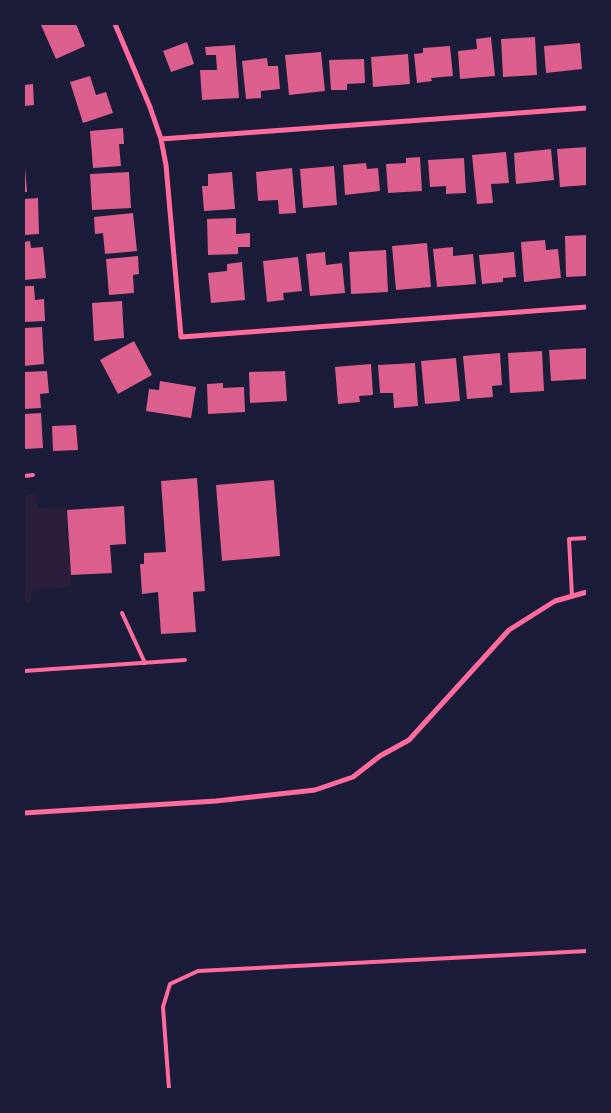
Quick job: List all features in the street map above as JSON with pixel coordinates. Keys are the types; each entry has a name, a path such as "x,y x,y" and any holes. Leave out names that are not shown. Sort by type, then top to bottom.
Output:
{"street":[{"path":"115,24 150,107 161,140 166,165 181,337 587,307"},
{"path":"161,140 587,108"},
{"path":"24,813 234,799 315,790 353,777 380,756 409,740 509,630 555,601 587,592"}],"lane":[{"path":"24,476 33,475"},
{"path":"572,596 569,540 587,538"},
{"path":"122,613 145,663"},
{"path":"24,671 185,660"},
{"path":"169,1089 163,1007 170,984 198,971 587,951"}],"shaded area":[{"path":"36,492 38,508 65,506 71,587 32,591 31,603 24,604 24,496"}],"building":[{"path":"76,24 85,46 56,59 41,25"},
{"path":"491,37 495,76 460,79 458,51 477,49 476,39"},
{"path":"535,37 537,75 503,77 501,39"},
{"path":"187,42 194,64 171,72 163,51"},
{"path":"580,43 582,69 546,73 544,46"},
{"path":"235,45 239,98 202,100 200,70 217,70 216,55 206,55 205,47"},
{"path":"450,46 453,76 431,78 432,81 417,83 414,54 423,53 423,48"},
{"path":"321,52 325,91 289,95 285,55"},
{"path":"408,54 410,84 373,87 371,57"},
{"path":"267,58 268,66 278,66 280,89 261,91 261,98 246,99 242,61"},
{"path":"364,59 365,83 347,84 347,90 331,90 329,60"},
{"path":"90,76 96,95 106,92 113,113 83,123 70,82"},
{"path":"33,84 34,105 24,106 24,85"},
{"path":"123,128 124,144 119,144 121,166 93,168 90,131"},
{"path":"587,147 587,185 560,187 557,149"},
{"path":"551,149 554,180 516,184 514,153"},
{"path":"506,152 509,183 491,184 493,203 477,204 472,155"},
{"path":"420,157 422,191 388,193 386,164 406,163 406,158"},
{"path":"464,158 466,193 446,194 446,186 430,187 428,160"},
{"path":"366,163 367,169 378,168 380,191 345,195 343,165"},
{"path":"25,166 27,192 24,192"},
{"path":"334,166 337,205 303,208 300,169"},
{"path":"292,168 296,213 279,214 278,200 258,201 256,172"},
{"path":"129,172 131,208 92,210 90,174"},
{"path":"232,172 235,209 204,211 202,186 208,186 208,174"},
{"path":"38,198 39,234 24,235 24,199"},
{"path":"133,213 137,251 105,254 103,233 95,234 94,217"},
{"path":"236,218 236,234 250,233 250,247 238,247 238,254 208,255 207,219"},
{"path":"587,235 587,276 566,277 565,236"},
{"path":"545,240 546,250 558,249 561,278 524,282 521,242"},
{"path":"30,241 31,248 43,247 46,278 24,280 24,242"},
{"path":"427,243 431,287 396,290 392,246"},
{"path":"453,247 453,256 473,254 476,284 437,287 433,249"},
{"path":"386,250 388,292 351,294 349,252"},
{"path":"325,252 326,265 342,263 345,293 310,296 306,254"},
{"path":"514,252 516,277 503,278 503,282 482,284 479,255"},
{"path":"138,256 139,274 133,275 134,293 109,295 106,259"},
{"path":"298,257 302,291 283,293 284,300 267,302 263,261"},
{"path":"242,262 245,300 211,303 208,273 227,271 227,264"},
{"path":"24,286 34,286 35,300 44,299 45,321 24,322"},
{"path":"122,301 124,338 94,341 92,303"},
{"path":"42,327 44,364 24,366 24,328"},
{"path":"134,341 152,375 118,394 100,360"},
{"path":"587,348 587,379 551,381 549,350"},
{"path":"542,351 544,391 510,393 508,353"},
{"path":"500,353 502,385 492,386 493,397 467,399 463,356"},
{"path":"456,358 460,401 425,404 421,361"},
{"path":"415,363 418,406 394,408 393,393 380,393 378,365"},
{"path":"371,364 373,395 359,396 360,402 338,404 335,367"},
{"path":"47,371 49,393 40,394 41,408 24,409 24,372"},
{"path":"285,371 287,401 250,403 249,372"},
{"path":"160,381 196,387 191,418 146,411 149,389 159,390"},
{"path":"223,383 223,388 244,387 245,412 208,414 207,384"},
{"path":"41,413 43,448 24,449 24,414"},
{"path":"76,425 78,450 53,451 52,426"},
{"path":"197,478 205,591 193,592 196,632 161,634 158,592 142,594 140,564 144,564 144,553 166,552 161,481"},
{"path":"274,480 280,556 222,561 216,485"},
{"path":"124,506 126,544 110,545 112,573 71,575 67,510"}]}
